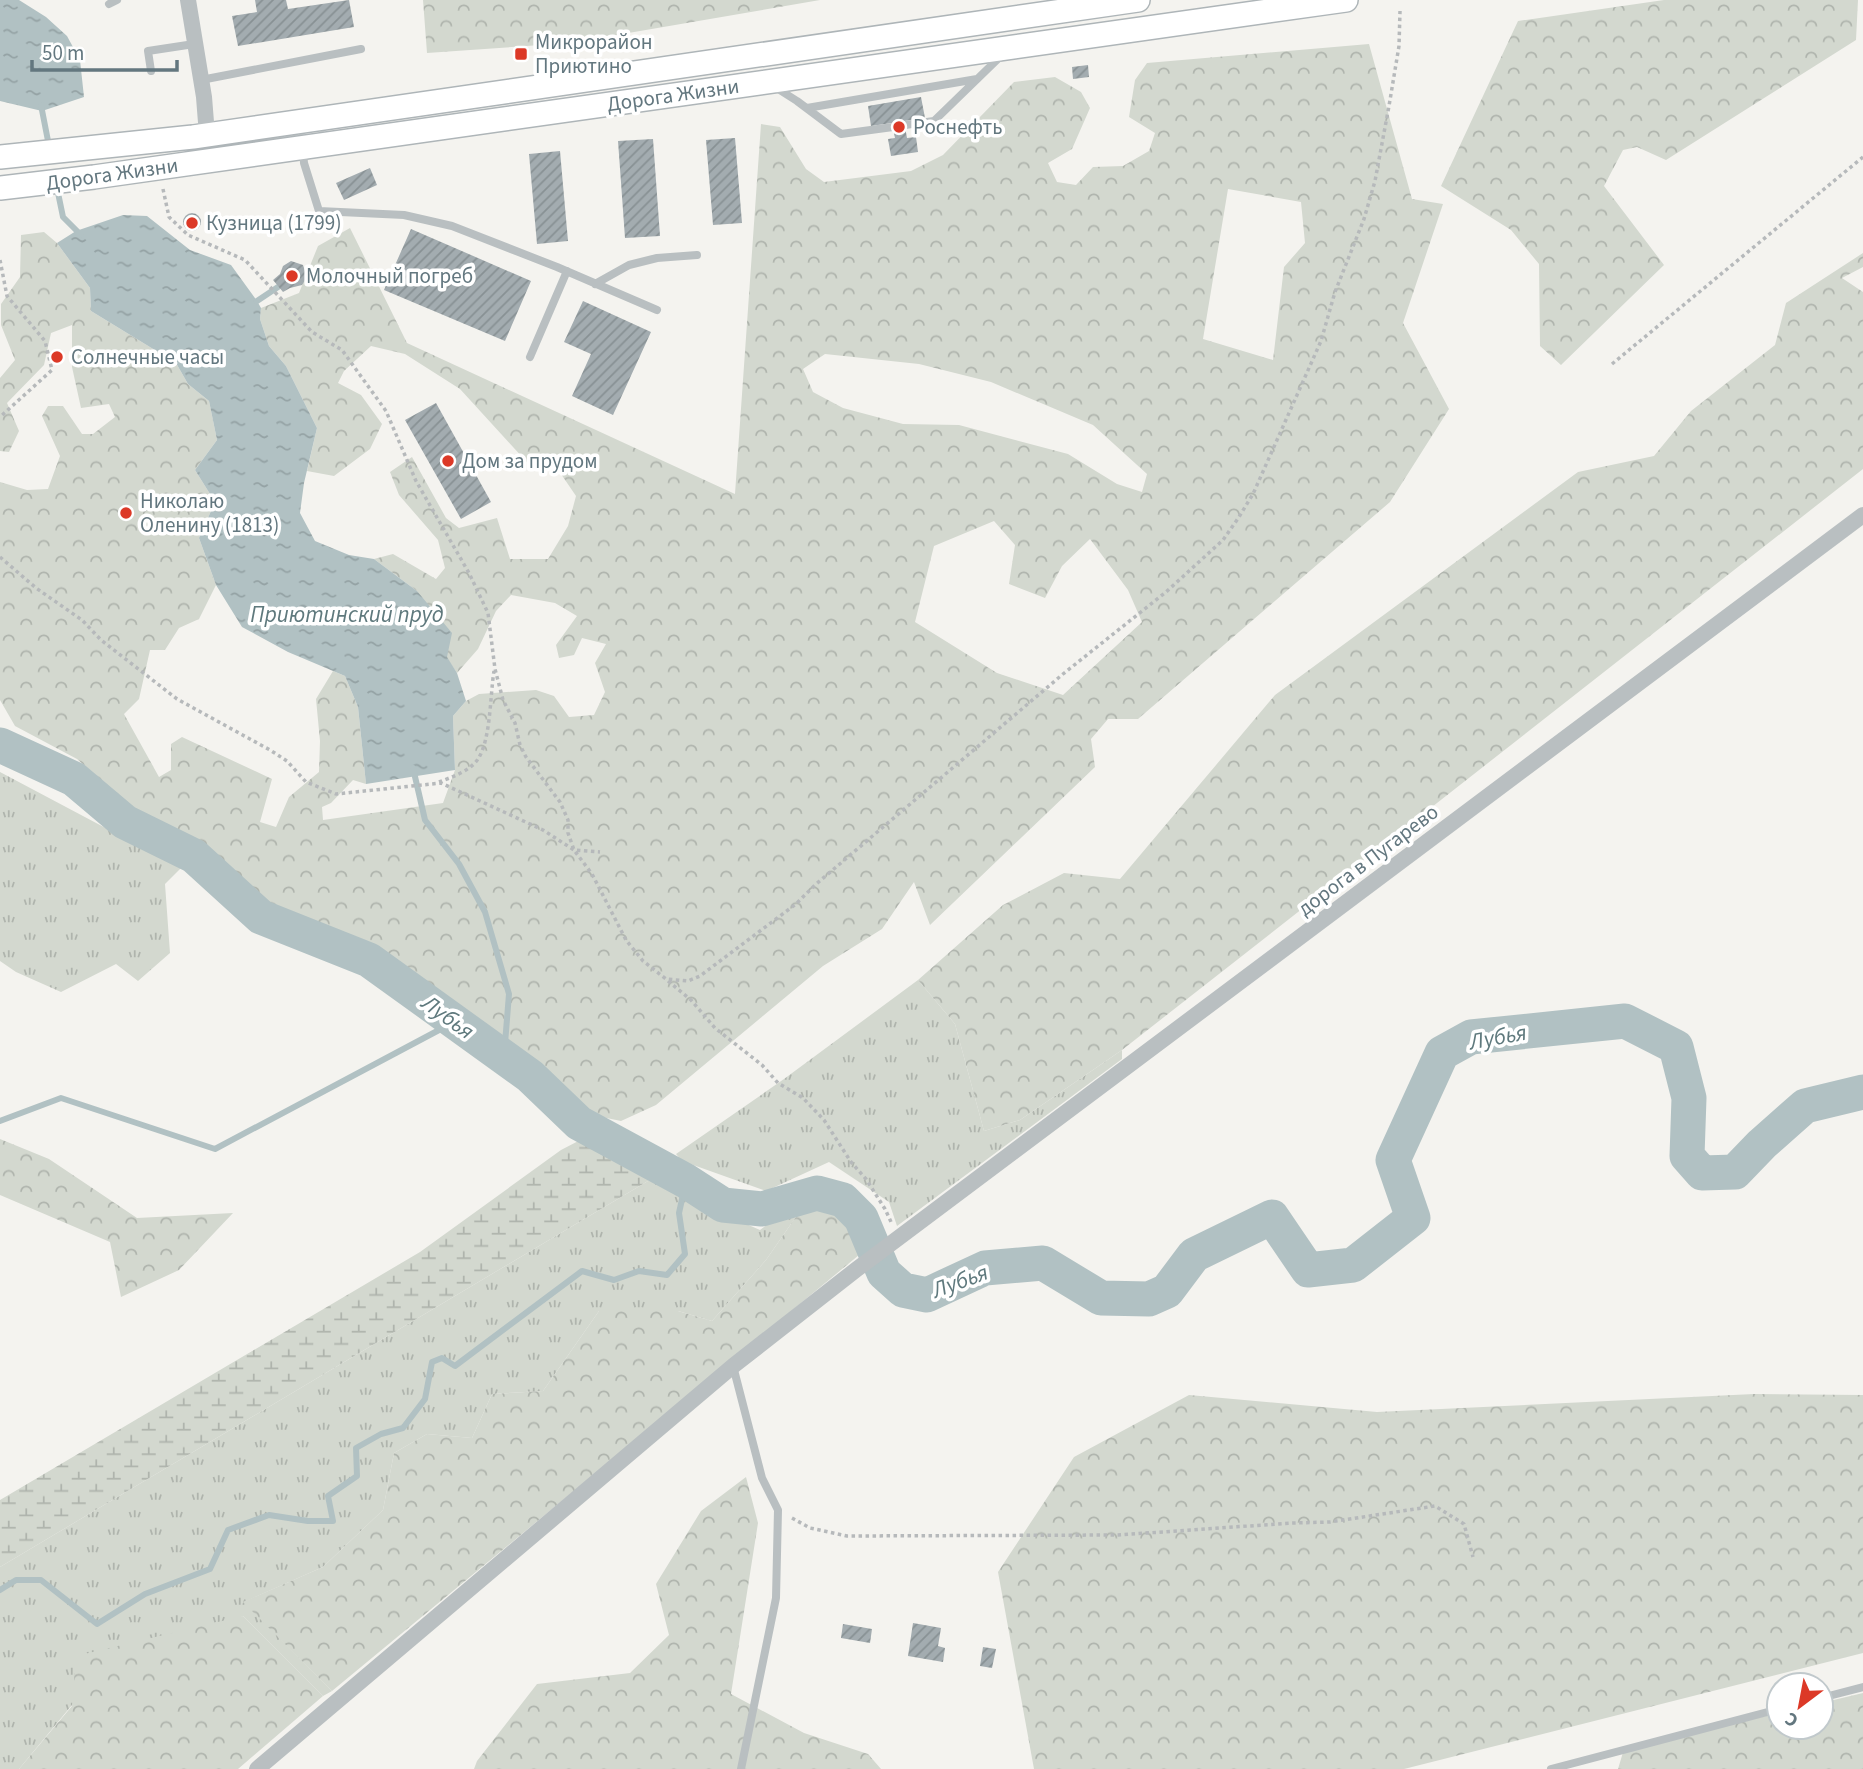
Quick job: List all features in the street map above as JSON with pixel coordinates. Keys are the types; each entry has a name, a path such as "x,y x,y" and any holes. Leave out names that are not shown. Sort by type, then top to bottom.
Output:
{"main road":[{"name":"Дорога Жизни","path":"0,157 207,135 1138,0"},
{"name":"Дорога Жизни","path":"3,188 1346,0"}],"street":[{"path":"188,0 207,135"},
{"name":"дорога в Пугарево","path":"257,1769 733,1366 857,1269 1863,515"}],"lane":[{"path":"151,71 148,51 194,44"},
{"path":"905,125 934,121 1010,47"},
{"path":"201,80 361,49"},
{"path":"807,108 977,79"},
{"path":"766,82 841,134 893,127"},
{"path":"303,148 304,163 319,211 404,215 452,226 657,310"},
{"path":"595,284 629,265 657,258 697,255"},
{"path":"530,357 567,271"},
{"path":"733,1366 762,1478 778,1510 776,1598 741,1769"},
{"path":"1835,1695 1863,1688"},
{"path":"1551,1769 1765,1713"}],"path":[{"path":"666,979 688,981 700,976 796,904 814,885 1052,682 1166,592 1223,540 1253,494 1285,424 1321,341 1335,292 1364,219 1375,181 1389,106 1399,46 1400,11"},
{"path":"1612,364 1863,157"},
{"path":"162,184 169,217 188,236 245,260 312,332 342,350 386,411 416,481 469,573 488,612 495,669 503,701 515,723 523,751 560,802 568,820 568,833 574,850 592,874 626,940 643,961 691,1000 715,1028 762,1065 778,1083 803,1098 824,1120 885,1209 898,1239"},
{"path":"0,260 7,296 45,341 52,370 0,417"},
{"path":"0,557 36,588 82,620 101,640 152,681 177,699 278,755 306,782 335,794 436,783 449,785 543,830 574,850 600,852"},
{"path":"436,783 477,762 486,733 495,669"},
{"path":"778,1510 810,1528 846,1536 1091,1535 1330,1522 1435,1506 1464,1524 1473,1557"}],"green space":[{"path":"423,0 820,0 570,43 427,53"},
{"path":"1664,0 1858,0 1856,40 1666,160 1637,147 1623,150 1604,186 1664,265 1561,365 1540,346 1539,264 1511,230 1441,186 1518,21"},
{"path":"1369,44 1412,199 1443,204 1403,323 1449,409 1390,502 1138,719 1108,719 1091,739 1095,767 930,925 914,882 882,929 823,966 656,1105 621,1121 592,1115 463,1011 377,952 274,907 203,847 138,812 77,759 15,726 0,700 0,482 27,490 48,489 60,456 42,416 48,406 63,406 82,434 93,434 115,417 109,404 81,408 72,367 72,325 51,333 44,365 7,403 19,431 9,452 0,451 0,378 15,360 1,325 1,304 20,277 21,235 44,232 57,243 90,288 91,311 176,363 188,384 209,401 217,440 195,470 215,502 199,538 216,585 199,619 179,628 165,650 150,650 139,699 124,714 159,777 171,770 171,744 182,737 272,779 260,822 276,827 289,797 319,772 320,741 316,699 333,671 345,676 358,707 366,784 353,780 331,803 322,807 323,820 443,803 455,770 453,716 466,701 479,694 536,690 554,696 569,717 594,715 605,692 595,663 606,644 582,638 574,655 559,658 556,645 577,616 555,603 511,595 496,611 478,649 457,673 446,657 417,591 374,559 393,554 436,579 445,568 438,540 399,495 390,472 412,457 446,518 459,528 497,518 510,559 548,559 568,526 576,496 559,471 534,470 460,389 405,354 371,346 344,371 338,383 361,395 382,424 370,449 334,476 307,471 317,428 286,366 269,346 260,319 261,308 299,293 318,246 350,228 407,343 735,494 761,124 780,127 806,169 824,182 911,171 943,155 1014,82 1055,77 1081,92 1090,108 1072,149 1048,163 1057,182 1076,185 1093,167 1123,166 1149,151 1155,133 1129,117 1135,80 1147,63","holes":["1228,189 1301,202 1305,243 1284,267 1273,360 1203,339","825,354 919,364 991,382 1093,425 1147,474 1142,492 1117,484 1068,454 959,425 903,424 843,408 813,392 803,369","994,521 1015,545 1009,584 1045,598 1062,566 1090,539 1128,590 1142,622 1063,695 997,673 915,622 934,546"]},
{"path":"1863,253 1863,267 1842,278 1863,292 1863,469 1122,1050 1020,1120 984,1131 955,1024 918,980 1003,905 1064,873 1120,879 1275,695 1578,472 1654,456 1691,411 1775,345 1786,303"},
{"path":"0,772 181,868 165,884 170,953 138,981 116,964 61,992 16,972 0,961"},
{"path":"918,980 955,1024 984,1131 1020,1120 1122,1050 1122,1059 897,1226 889,1202 829,1162 766,1191 682,1161 676,1154 784,1079"},
{"path":"588,1136 653,1178 0,1567 0,1500 420,1252 561,1150"},
{"path":"0,1139 49,1159 137,1218 233,1213 179,1270 121,1297 110,1242 0,1195"},
{"path":"653,1178 696,1202 760,1230 789,1208 802,1208 766,1260 712,1321 678,1311 599,1311 543,1391 492,1394 472,1438 427,1434 394,1453 383,1510 323,1567 244,1602 332,1691 323,1696 243,1616 72,1705 19,1769 0,1769 0,1567"},
{"path":"823,1201 850,1217 859,1255 332,1691 243,1602 323,1567 383,1510 394,1453 427,1434 472,1438 492,1394 543,1391 599,1311 678,1311 712,1321 766,1260 802,1208"},
{"path":"1754,1394 1863,1395 1863,1653 1792,1671 1765,1671 1765,1678 1404,1769 1034,1769 998,1572 1074,1457 1189,1395 1377,1412"},
{"path":"746,1477 758,1523 731,1694 804,1733 868,1754 881,1769 474,1769 477,1761 537,1684 630,1673 669,1635 656,1584 701,1511"},
{"path":"243,1616 323,1696 238,1769 19,1769 72,1706 76,1656"},
{"path":"1863,1693 1863,1769 1618,1769 1624,1749 1765,1716 1765,1741 1835,1741 1835,1700"}],"water":[{"path":"0,0 19,0 46,17 67,36 80,60 84,97 42,111 0,101"},
{"name":"Приютинский пруд","path":"123,215 147,216 190,250 231,265 257,301 269,346 286,366 317,428 300,513 315,541 349,555 374,559 417,591 452,633 447,657 457,673 466,701 453,716 455,770 366,784 358,707 345,676 288,652 242,627 216,585 199,538 215,502 195,470 217,440 209,401 188,384 176,363 91,311 90,288 57,243 76,231"}],"building":[{"path":"255,0 286,0 288,9 349,0 354,27 238,46 232,16 257,12"},
{"path":"1088,65 1089,77 1073,79 1072,67"},
{"name":"Роснефть","path":"921,97 925,118 904,121 907,138 916,137 918,152 891,156 888,139 895,138 892,123 871,126 868,106"},
{"path":"735,138 742,223 713,225 706,140"},
{"path":"653,139 660,236 625,238 618,141"},
{"path":"560,151 568,241 537,244 529,154"},
{"path":"370,168 377,185 344,200 336,183"},
{"name":"Кузница (1799)","path":"192,213 198,216 201,222 198,228 192,231 186,228 183,222 186,216"},
{"path":"411,229 531,281 505,341 384,290"},
{"name":"Молочный погреб","path":"291,261 303,265 307,277 302,285 283,292 273,280 280,274 283,266"},
{"path":"583,301 651,332 613,415 572,396 591,354 564,342"},
{"name":"Дом за прудом","path":"436,403 491,502 461,519 405,420"},
{"path":"913,1623 941,1628 938,1646 945,1648 943,1662 908,1656"},
{"path":"843,1624 872,1629 870,1643 841,1638"},
{"path":"983,1647 996,1649 992,1668 980,1666"}],"waterway":[{"path":"41,105 49,146"},
{"path":"57,188 63,217 81,235"},
{"path":"257,301 278,287"},
{"name":"Лубья","path":"0,745 74,779 125,822 194,856 261,917 369,960 530,1076 579,1123 686,1181 723,1205 762,1209 817,1193 843,1200 861,1218 884,1273 903,1290 927,1295 985,1268 1043,1263 1101,1298 1149,1299 1167,1291 1194,1255 1272,1217 1308,1270 1353,1265 1413,1218 1393,1160 1442,1053 1471,1037 1625,1021 1676,1047 1689,1098 1687,1156 1702,1173 1735,1172 1805,1106 1863,1092"},
{"path":"413,768 425,820 459,864 485,912 509,994 504,1056"},
{"path":"0,1121 61,1098 215,1149 456,1021"},
{"path":"0,1590 16,1580 41,1580 97,1624 145,1594 210,1569 228,1530 269,1515 308,1521 333,1521 328,1496 357,1476 356,1448 381,1434 403,1428 425,1399 432,1362 442,1358 455,1366 582,1271 614,1280 639,1271 667,1275 685,1254 679,1213 686,1181"}],"place":[{"name":"Микрорайон Приютино","path":"521,54"},
{"name":"Роснефть","path":"899,127"},
{"name":"Кузница (1799)","path":"192,223"},
{"name":"Молочный погреб","path":"292,276"},
{"name":"Солнечные часы","path":"57,357"},
{"name":"Дом за прудом","path":"448,461"},
{"name":"Николаю Оленину (1813)","path":"126,513"}]}
